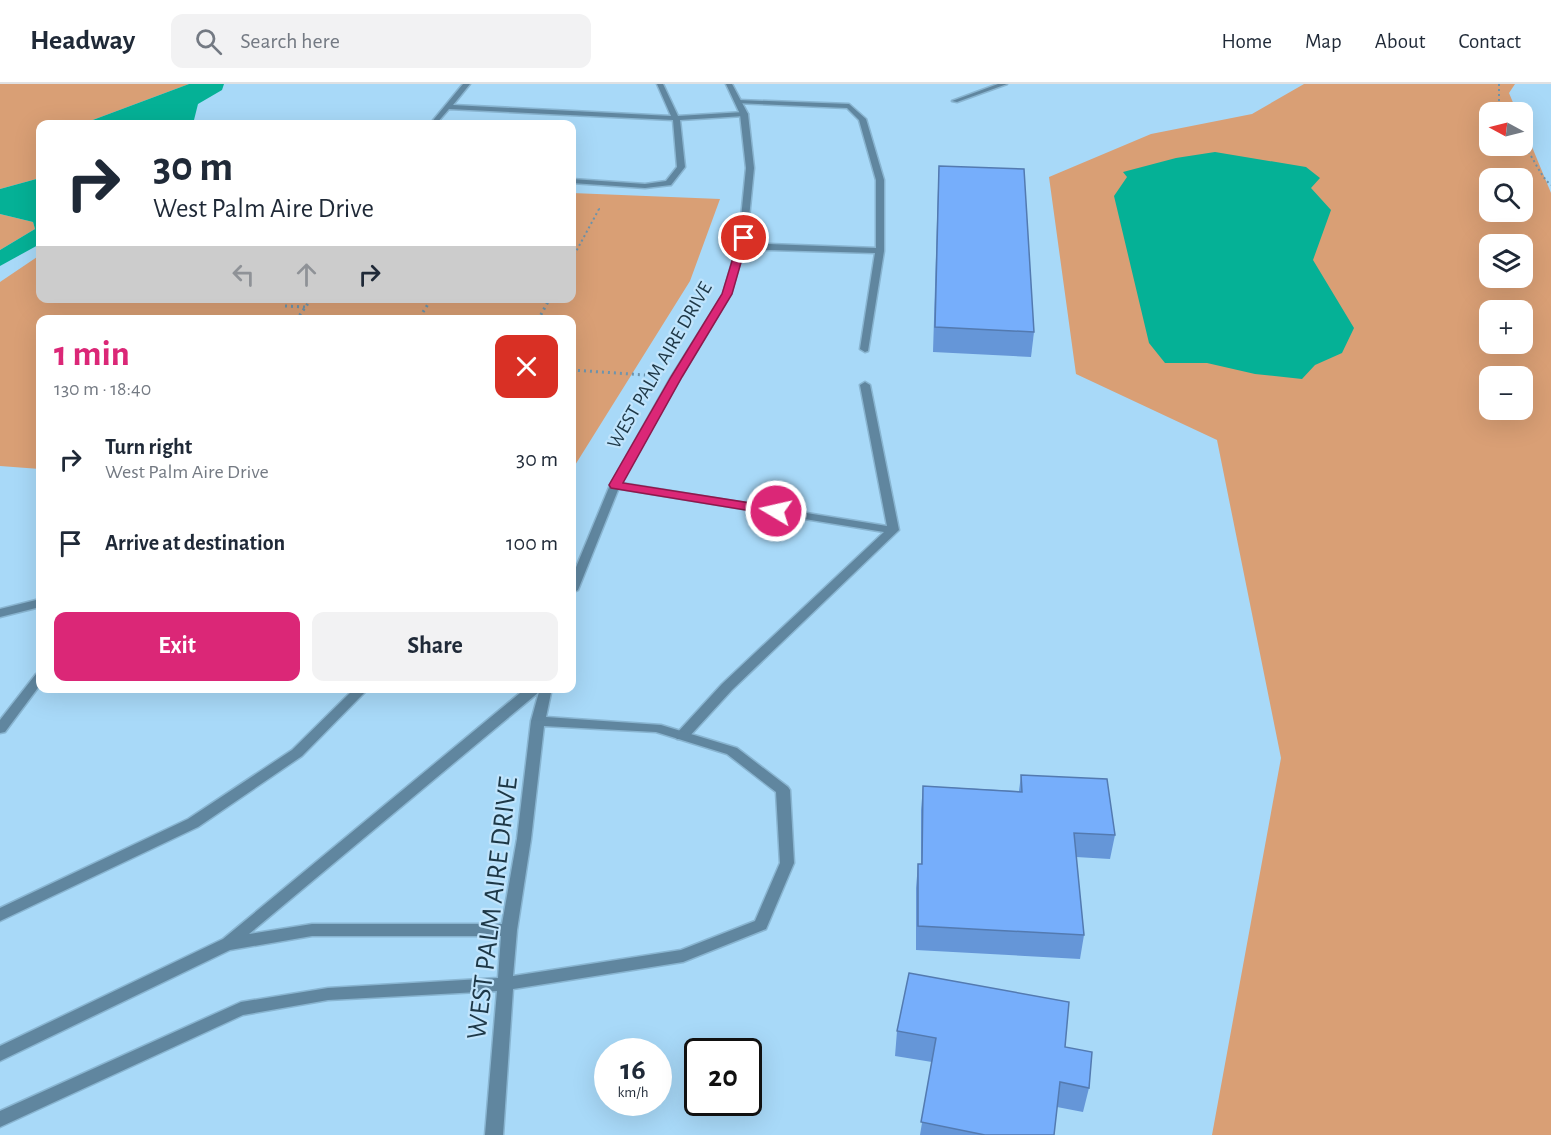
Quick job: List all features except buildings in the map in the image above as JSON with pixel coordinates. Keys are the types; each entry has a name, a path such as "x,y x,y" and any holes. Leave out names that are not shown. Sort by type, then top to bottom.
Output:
{"street":[{"path":"436,120 467,84"},
{"path":"576,182 645,186 668,183 681,167 676,118 660,84"},
{"name":"WEST PALM AIRE DRIVE","path":"576,580 615,485 676,377 727,294 741,246 750,168 744,114 729,84"},
{"path":"974,84 991,88"},
{"path":"956,101 1004,84"},
{"path":"738,102 849,106 862,119 880,180 880,251 865,349"},
{"path":"447,107 676,118 744,114"},
{"path":"741,246 880,251"},
{"path":"865,385 893,530"},
{"path":"615,485 893,530"},
{"path":"682,736 727,687 893,530"},
{"path":"0,613 36,604"},
{"path":"0,729 36,682"},
{"path":"0,915 193,823 297,753 358,693"},
{"path":"0,1054 227,944 529,693"},
{"name":"WEST PALM AIRE DRIVE","path":"494,1135 509,930 524,839 538,721 545,693"},
{"path":"0,1119 241,1009 328,994 506,984 683,956 761,925 788,863 783,790 732,751 656,728 538,721"},
{"path":"227,944 312,930 509,930"}],"path":[{"path":"1499,84 1499,102"},
{"path":"1533,156 1541,178 1551,185"},
{"path":"576,252 599,209 590,209"},
{"path":"300,315 309,303"},
{"path":"423,312 429,303"},
{"path":"285,306 306,307"},
{"path":"576,370 676,377"}],"shaded area":[{"path":"0,84 189,84 93,120 36,120 36,179 0,189"},
{"path":"189,84 224,84 222,90 198,104 194,120 93,120"},
{"path":"1304,84 1515,84 1509,93 1513,102 1479,102 1479,156 1533,156 1533,149 1551,193 1551,1135 1212,1135 1281,758 1217,440 1076,374 1049,177 1151,134 1252,114"},
{"path":"1215,152 1306,167 1320,178 1311,188 1331,210 1313,260 1354,328 1342,353 1315,365 1302,379 1255,374 1207,363 1165,363 1149,343 1114,196 1127,177 1123,172 1176,158"},
{"path":"36,179 36,246 0,266 0,250 35,229 33,222 0,214 0,189"},
{"path":"576,193 720,199 690,281 576,464 576,315 36,315 36,469 0,466 0,282 36,258 36,303 576,303"},
{"path":"0,214 33,222 35,229 0,250"}],"route":[{"path":"744,238 727,294 676,377 615,485 776,511"}]}
